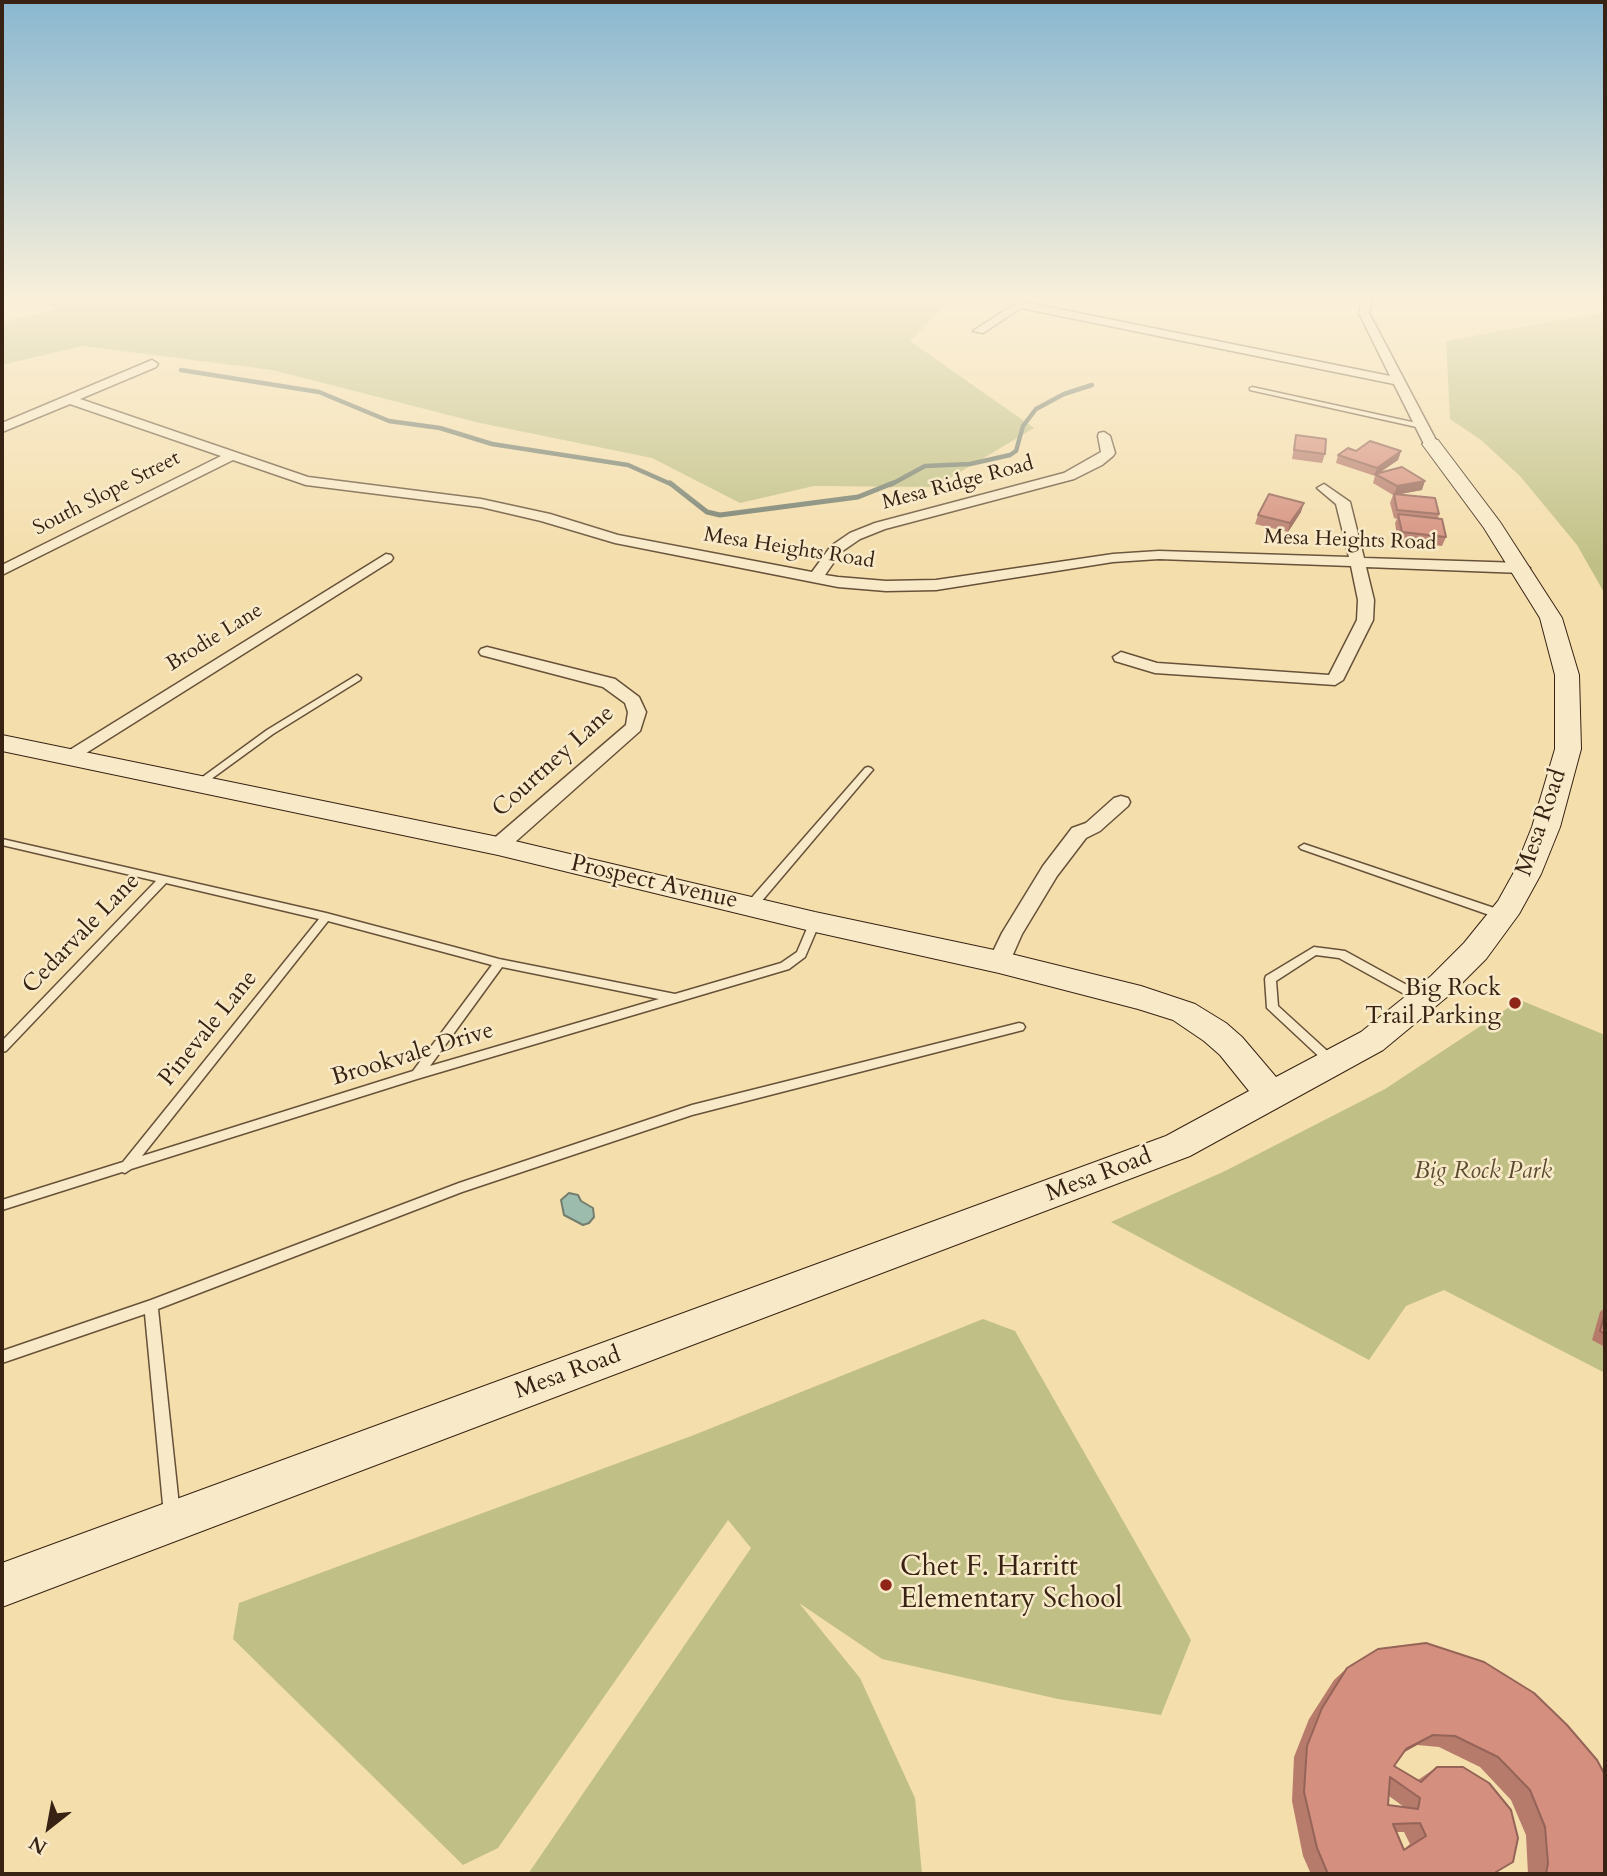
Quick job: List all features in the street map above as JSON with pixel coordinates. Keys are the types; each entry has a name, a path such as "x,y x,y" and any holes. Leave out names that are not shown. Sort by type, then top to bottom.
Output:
{"street":[{"path":"2,428 97,388"},
{"name":"Mesa Road","path":"2,1585 1178,1146 1364,1047 1423,1000 1475,951 1502,915 1527,874 1546,827 1568,748 1567,675 1551,618 1522,568 1426,435 1401,388"},
{"name":"Mesa Heights Road","path":"68,400 287,475 323,484 492,505 557,520 615,539 815,579 886,586 936,585 1114,558 1159,555 1522,568"},
{"name":"Mesa Ridge Road","path":"815,579 836,549 855,536 880,526 1069,476 1097,462 1108,453 1104,436"},
{"name":"South Slope Street","path":"2,571 232,456"},
{"path":"1121,657 1155,668 1335,680 1365,620 1366,600 1343,502 1324,488"},
{"name":"Brodie Lane","path":"69,756 386,558"},
{"name":"Courtney Lane","path":"487,652 609,683 632,701 637,712 634,727 498,846"},
{"name":"Prospect Avenue","path":"2,743 498,846 815,922 999,962 1184,1012 1231,1046 1272,1095"},
{"path":"999,962 1012,933 1050,871 1079,833 1093,827 1121,803"}],"lane":[{"path":"1252,389 1426,435"},
{"path":"200,783 270,733 357,678"},
{"path":"751,906 867,770"},
{"path":"2,842 326,917 499,963 678,999"},
{"path":"1304,847 1502,915"},
{"name":"Cedarvale Lane","path":"2,1048 163,880"},
{"name":"Pinevale Lane","path":"125,1168 326,917"},
{"name":"Brookvale Drive","path":"2,1205 417,1074 785,966 801,954 815,922"},
{"path":"1334,1063 1273,1008 1270,979 1314,951 1341,954 1423,1000"},
{"path":"417,1074 499,963"},
{"path":"2,1357 151,1306 459,1188 692,1110 1019,1027"},
{"path":"151,1306 173,1521"}],"green space":[{"path":"341,388 976,388 1034,428 935,487 814,486 740,503 652,458 480,423"},
{"path":"1448,388 1605,388 1605,594 1577,545 1520,476 1481,440 1450,419"},
{"name":"Big Rock Park","path":"1520,1000 1605,1035 1605,1373 1444,1290 1406,1306 1369,1360 1111,1222 1225,1171 1385,1089"},
{"path":"983,1319 1015,1331 1191,1640 1161,1715 1058,1699 882,1659 799,1603 860,1678 915,1798 922,1874 528,1874 751,1548 728,1520 498,1848 463,1865 233,1639 239,1603 694,1435"}],"shaded area":[{"path":"569,1193 578,1195 581,1201 593,1208 594,1217 589,1223 583,1225 564,1215 561,1200"}],"building":[{"path":"1296,435 1326,439 1325,454 1294,450"},
{"path":"1370,441 1401,451 1377,468 1338,455 1348,448 1356,451"},
{"path":"1402,467 1425,481 1397,486 1375,474"},
{"path":"1269,494 1304,503 1290,523 1258,515"},
{"path":"1394,494 1435,498 1439,514 1397,510"},
{"path":"1398,514 1442,519 1446,537 1402,532"},
{"path":"1605,1313 1605,1334 1600,1331"},
{"path":"1426,1643 1484,1662 1534,1693 1567,1725 1597,1760 1605,1775 1605,1874 1546,1874 1548,1863 1545,1827 1530,1790 1498,1757 1455,1736 1433,1735 1406,1749 1394,1766 1421,1782 1437,1767 1463,1767 1489,1783 1511,1810 1518,1838 1513,1862 1496,1872 1497,1874 1328,1874 1317,1848 1304,1792 1307,1746 1322,1708 1347,1668 1378,1649","holes":["1390,1777 1420,1798 1418,1809 1388,1805","1420,1823 1426,1836 1404,1850 1393,1824"]}],"waterway":[{"path":"291,388 319,392 389,421 440,428 492,444 628,465 672,485"},
{"path":"890,485 925,466 970,464 1010,455 1016,451 1023,426 1036,409 1064,394 1084,388"},
{"path":"672,485 707,512 720,515 858,497 893,483"}],"place":[{"name":"Big Rock Trail Parking","path":"1515,1003"},
{"name":"Chet F. Harritt Elementary School","path":"886,1585"}]}
